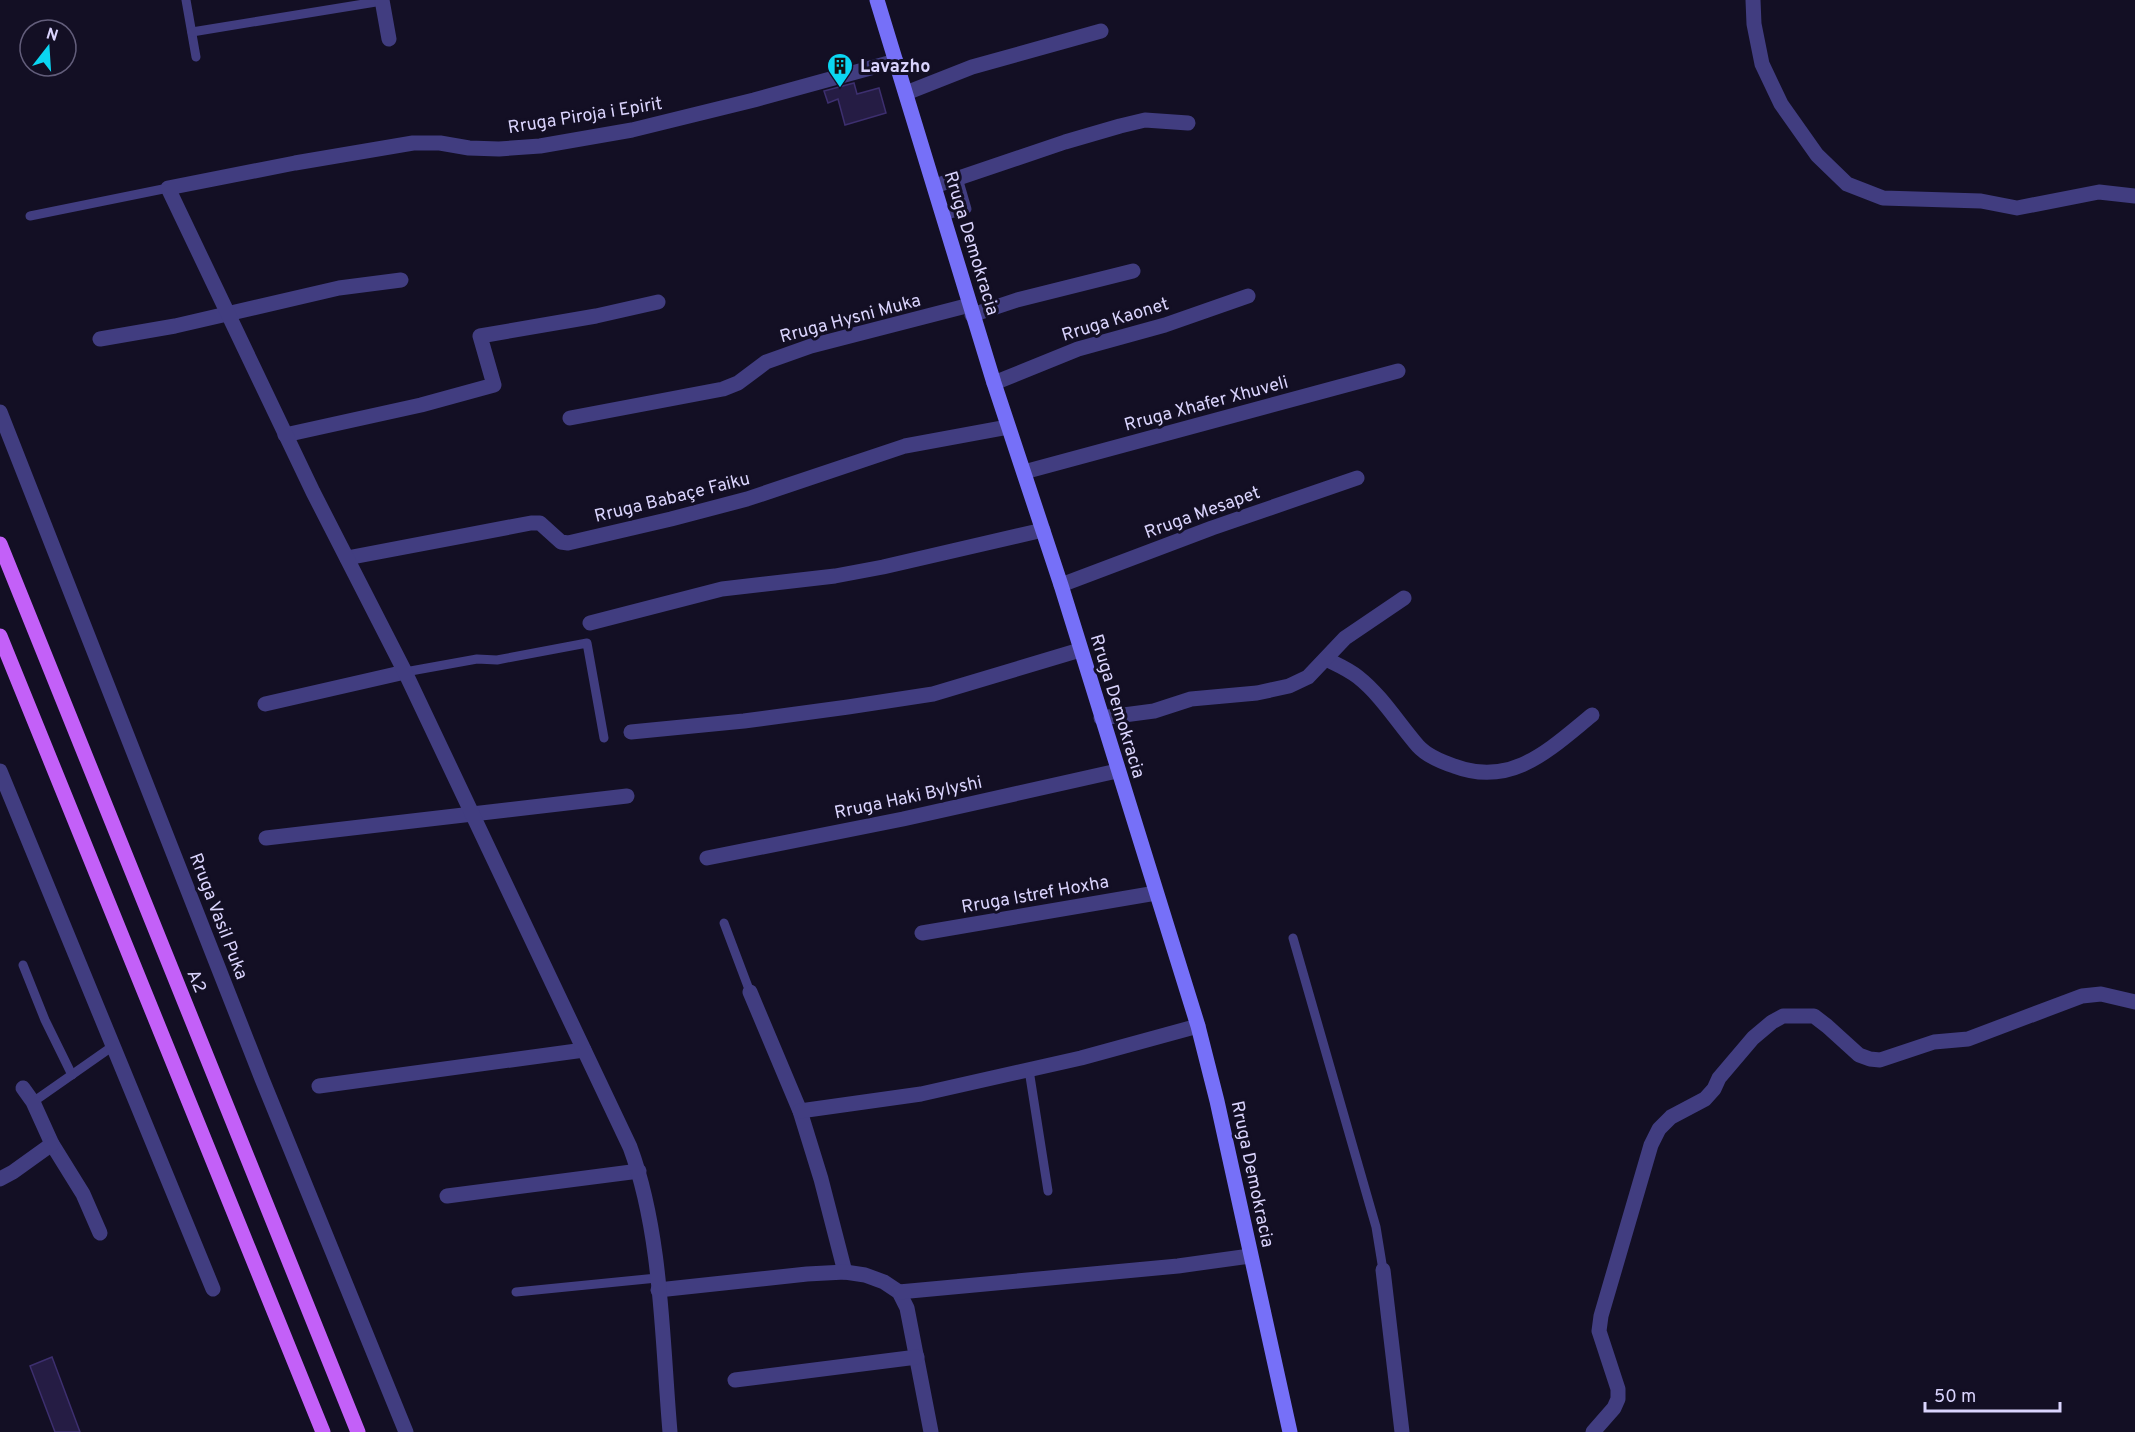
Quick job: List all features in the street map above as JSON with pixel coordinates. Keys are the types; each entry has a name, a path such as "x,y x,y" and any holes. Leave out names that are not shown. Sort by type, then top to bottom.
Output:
{"main road":[{"name":"Rruga Demokracia","path":"878,0 971,310 1043,530 1198,1026 1217,1101 1290,1432"},
{"name":"A2","path":"0,544 358,1432"},
{"path":"0,636 323,1432"}],"street":[{"path":"1753,0 1754,24 1762,64 1781,104 1817,155 1847,183 1883,198 1981,201 2017,208 2099,192 2135,196"},
{"path":"382,1 389,39"},
{"path":"906,93 972,67 1101,31"},
{"name":"Rruga Piroja i Epirit","path":"168,188 413,143 440,143 468,148 499,149 540,146 632,130 754,100 896,61"},
{"path":"935,186 1120,126 1145,120 1188,123"},
{"path":"168,188 285,435 405,672 585,1050 639,1171 652,1239 670,1432"},
{"name":"Rruga Hysni Muka","path":"570,418 723,389 738,382 766,362 811,346 1017,300 1133,271"},
{"path":"100,339 175,326 339,288 401,280"},
{"name":"Rruga Kaonet","path":"994,383 1078,349 1166,326 1248,296"},
{"path":"285,435 421,405 494,385 480,336 596,316 658,302"},
{"name":"Rruga Xhafer Xhuveli","path":"1024,472 1398,371"},
{"name":"Rruga Vasil Puka","path":"0,412 262,1079 406,1432"},
{"name":"Rruga Babaçe Faiku","path":"346,558 531,523 540,523 561,542 568,543 747,499 905,446 1008,427"},
{"name":"Rruga Mesapet","path":"1060,585 1212,528 1357,478"},
{"path":"590,623 722,589 835,576 1043,530"},
{"path":"1101,718 1154,711 1191,699 1257,693 1289,687 1308,676 1345,638 1404,598"},
{"path":"631,732 744,721 933,694 1080,650"},
{"path":"1326,659 1356,676 1376,693 1420,748 1440,761 1470,772 1495,773 1522,766 1544,754 1592,715"},
{"path":"265,704 405,672"},
{"path":"0,771 213,1289"},
{"name":"Rruga Haki Bylyshi","path":"707,858 903,819 1117,771"},
{"path":"266,838 627,796"},
{"name":"Rruga Istref Hoxha","path":"922,933 1156,893"},
{"path":"750,992 800,1111 821,1179 845,1272"},
{"path":"1593,1432 1614,1408 1618,1399 1618,1389 1599,1331 1601,1316 1651,1145 1659,1129 1671,1117 1705,1099 1714,1089 1719,1078 1753,1038 1772,1022 1783,1016 1814,1016 1859,1055 1880,1060 1934,1042 1968,1039 2082,996 2102,994 2135,1002"},
{"path":"800,1111 921,1094 1029,1070 1198,1026"},
{"path":"319,1086 585,1050"},
{"path":"23,1088 33,1102 51,1144 83,1194 100,1233"},
{"path":"0,1179 13,1173 51,1144"},
{"path":"447,1197 639,1171"},
{"path":"899,1292 1178,1266 1250,1256"},
{"path":"1383,1270 1402,1432"},
{"path":"657,1284 845,1272 865,1275 884,1282 899,1292 908,1308 930,1432"},
{"path":"735,1380 917,1357"}],"lane":[{"path":"186,0 196,57"},
{"path":"192,32 382,1"},
{"path":"944,216 968,209 958,178"},
{"path":"30,216 168,188"},
{"path":"405,672 477,659 496,660 586,643 604,738"},
{"path":"724,923 750,992"},
{"path":"1293,938 1376,1227 1383,1270"},
{"path":"23,965 45,1020 72,1076"},
{"path":"33,1102 113,1046"},
{"path":"1029,1070 1048,1191"},
{"path":"516,1292 657,1284"}],"building":[{"path":"854,83 857,94 879,88 886,113 845,125 838,99 828,103 824,91"},
{"path":"52,1357 80,1432 55,1432 30,1366"}],"place":[{"name":"Lavazho","path":"840,89"}]}
